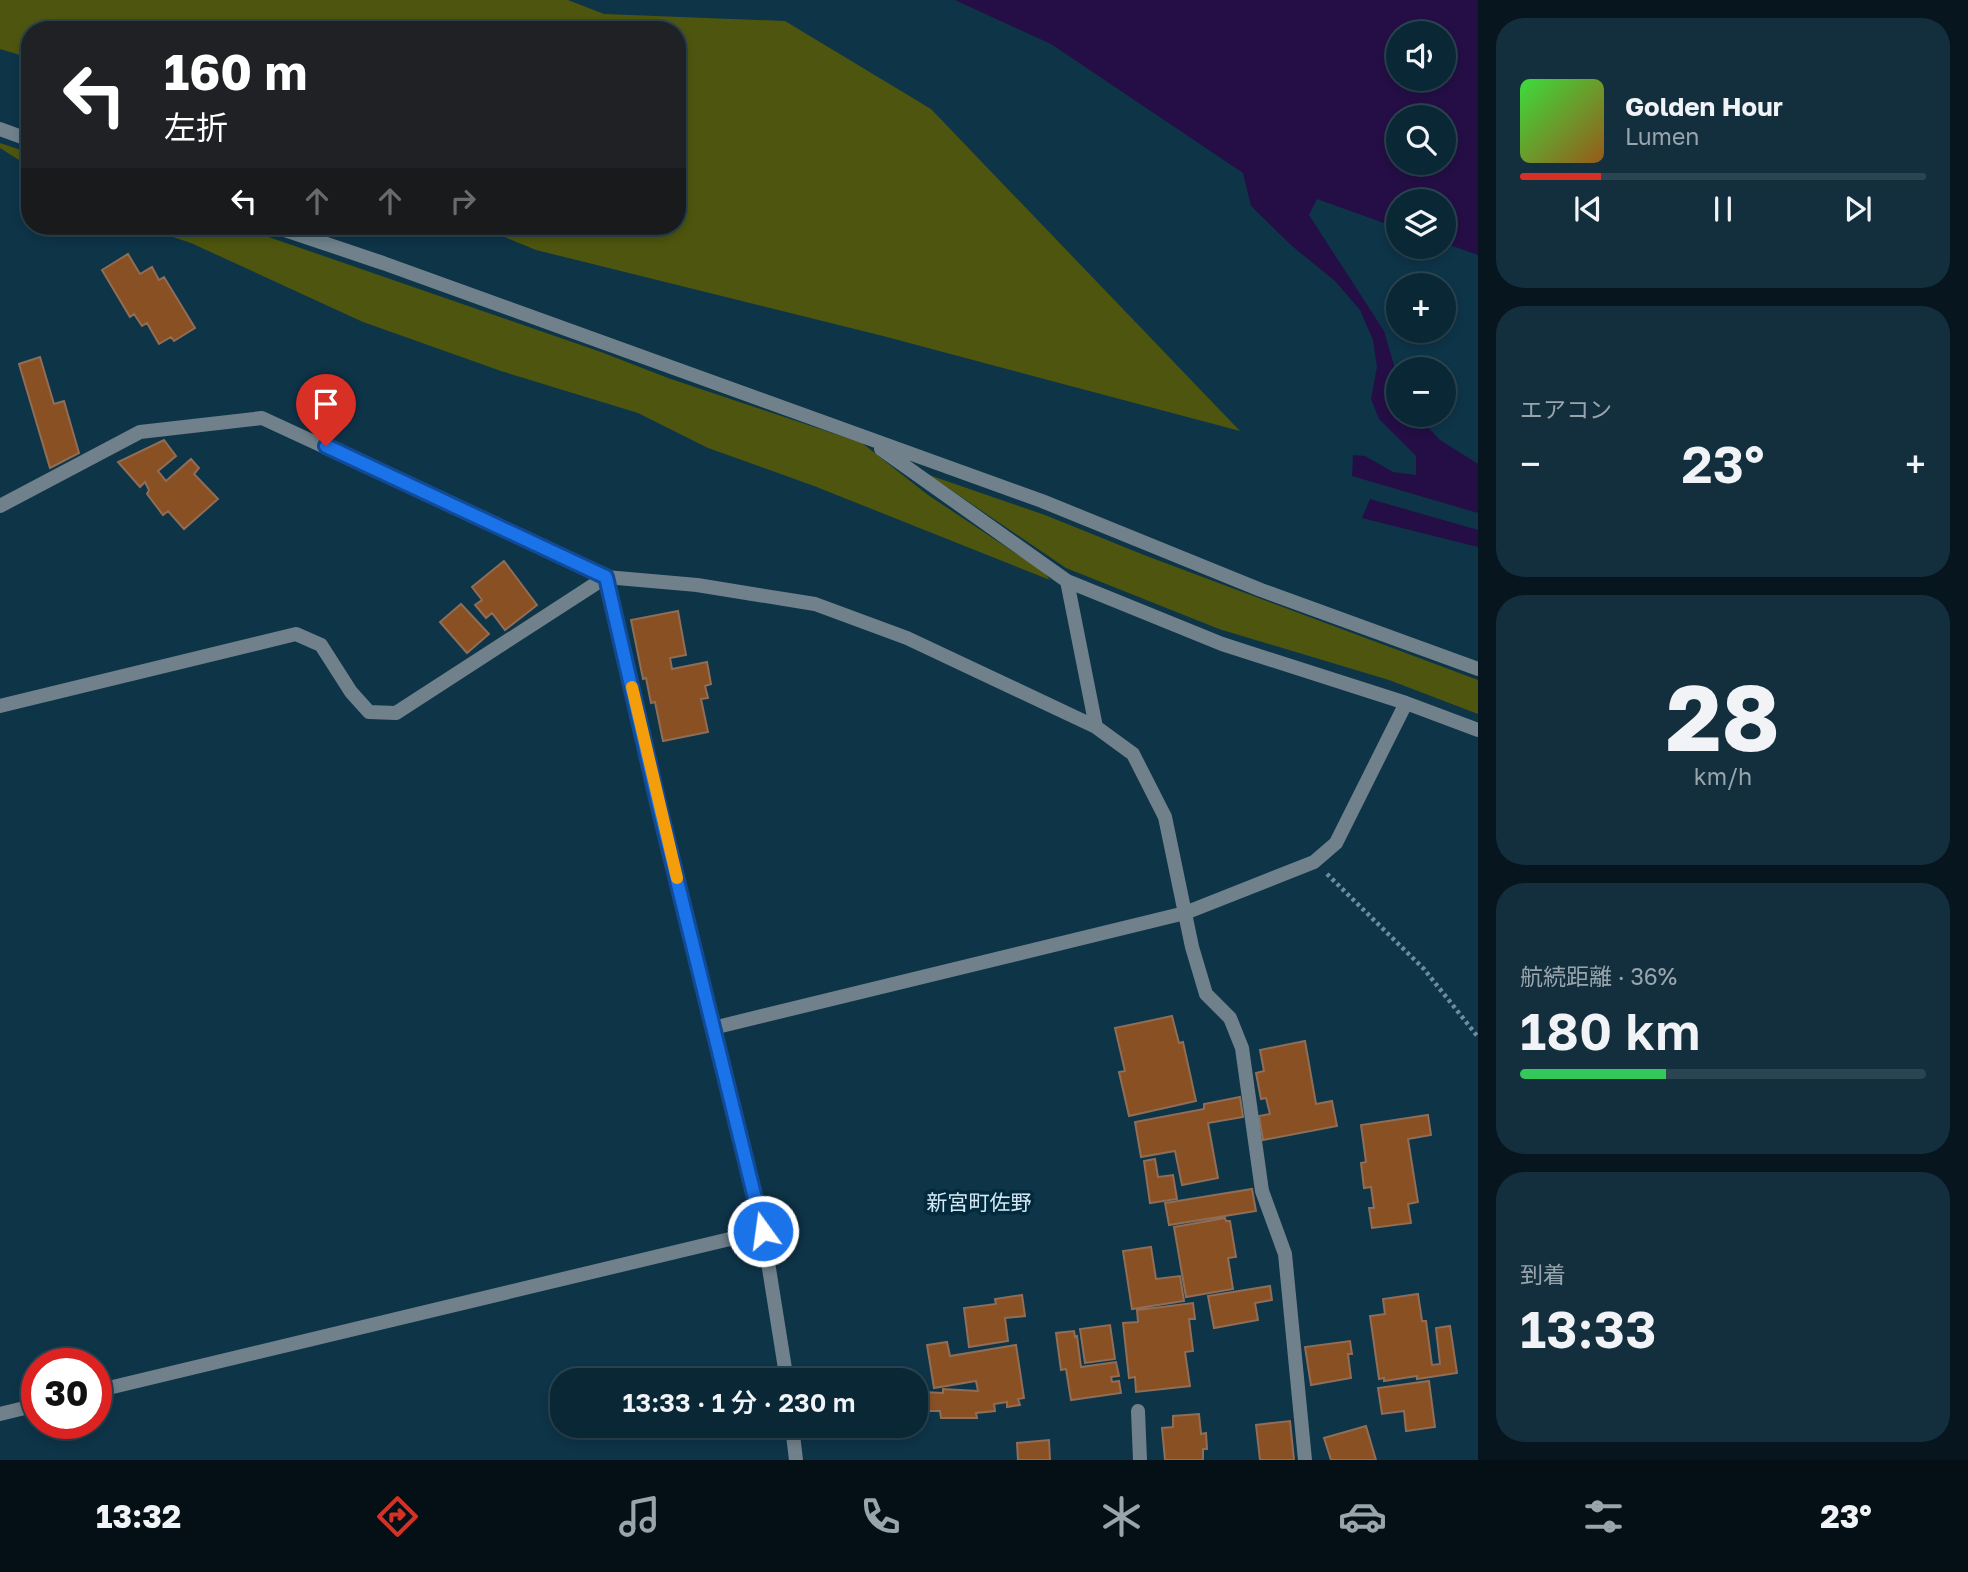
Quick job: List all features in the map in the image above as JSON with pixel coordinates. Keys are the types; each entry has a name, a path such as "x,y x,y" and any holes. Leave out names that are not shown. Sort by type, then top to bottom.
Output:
{"street":[{"path":"0,129 21,137"},
{"path":"300,235 1042,500 1261,590 1478,669"},
{"path":"0,506 141,432 262,418 606,577 697,586 815,604 907,638 1096,727 1133,754 1165,817 1192,947 1206,995 1230,1018 1242,1048 1262,1191 1285,1254 1305,1460"},
{"path":"866,438 1067,581 1222,644 1406,703 1478,730"},
{"path":"0,706 296,634 321,645 351,692 369,712 396,713 606,577"},
{"path":"606,577 763,1231 785,1368"},
{"path":"1067,581 1096,727"},
{"path":"713,1028 1185,913 1314,862 1336,843 1406,703"},
{"path":"112,1387 763,1231"},
{"path":"0,1414 21,1409"},
{"path":"1138,1411 1140,1460"},
{"path":"793,1438 796,1460"}],"path":[{"path":"1314,862 1424,969 1478,1037"}],"green space":[{"path":"0,0 568,0 604,14 785,21 931,109 1240,431 883,336 536,250 500,235 686,235 686,21 21,21 21,55 0,49"},
{"path":"0,143 21,150 21,161 0,148"},
{"path":"167,235 263,235 601,352 668,378 862,443 928,495 1044,572 1050,580 814,486 708,448 638,413 501,371 363,322 191,243"},
{"path":"929,475 1045,515 1144,555 1478,680 1478,714 1389,680 1219,629 1066,568"}],"shaded area":[{"path":"955,0 1478,0 1478,255 1456,247 1456,189 1386,189 1386,224 1317,199 1309,215 1384,331 1392,357 1386,357 1386,426 1379,419 1371,399 1377,367 1373,340 1360,310 1335,281 1292,246 1251,206 1243,173 1051,44"},
{"path":"1387,427 1428,427 1440,440 1478,464 1478,513 1352,476 1353,455 1365,456 1393,472 1416,475 1416,456"},
{"path":"1370,499 1478,530 1478,547 1362,518"}],"building":[{"path":"128,254 140,274 152,267 159,280 164,277 195,328 174,341 171,337 159,344 147,323 142,326 134,314 130,317 102,270"},
{"path":"40,357 54,404 64,401 79,453 50,468 19,364"},
{"path":"164,440 176,456 158,471 166,481 191,459 199,468 194,474 218,499 184,529 168,511 163,515 147,494 149,490 145,482 140,487 118,462"},
{"path":"504,561 537,605 505,630 492,613 486,618 475,605 482,600 472,587"},
{"path":"461,604 489,634 467,653 440,622"},
{"path":"678,611 686,655 670,658 672,669 707,662 711,684 705,686 708,698 701,699 708,732 663,741 655,702 651,703 646,678 643,679 631,620"},
{"path":"1172,1016 1179,1043 1183,1042 1196,1101 1129,1116 1119,1072 1125,1071 1115,1028"},
{"path":"1305,1041 1316,1104 1332,1101 1337,1126 1263,1140 1259,1116 1270,1114 1266,1098 1261,1099 1256,1073 1264,1071 1260,1050"},
{"path":"1240,1097 1243,1117 1208,1123 1218,1178 1182,1185 1175,1151 1141,1157 1135,1122 1204,1109 1204,1104"},
{"path":"1428,1115 1431,1135 1408,1139 1418,1202 1408,1204 1411,1223 1372,1228 1369,1208 1374,1208 1371,1187 1364,1188 1361,1163 1366,1162 1361,1125"},
{"path":"1155,1159 1158,1177 1173,1175 1177,1199 1150,1203 1144,1161"},
{"path":"1252,1189 1256,1211 1169,1225 1165,1203"},
{"path":"1225,1218 1230,1221 1236,1257 1228,1258 1233,1289 1186,1297 1174,1227"},
{"path":"1151,1247 1156,1279 1180,1276 1184,1301 1132,1309 1123,1251"},
{"path":"1270,1286 1272,1300 1255,1303 1258,1320 1214,1328 1208,1296"},
{"path":"1418,1294 1422,1321 1426,1321 1432,1365 1440,1364 1436,1328 1450,1326 1457,1373 1417,1379 1417,1376 1384,1381 1384,1378 1379,1379 1370,1316 1385,1314 1383,1299"},
{"path":"1022,1295 1025,1316 1005,1318 1008,1341 969,1347 964,1308 996,1304 995,1299"},
{"path":"1193,1303 1195,1319 1189,1319 1193,1351 1185,1352 1190,1386 1136,1392 1135,1377 1129,1378 1123,1323 1138,1322 1137,1310"},
{"path":"1110,1325 1115,1359 1085,1363 1080,1329"},
{"path":"1074,1331 1081,1367 1116,1362 1119,1376 1111,1377 1112,1382 1119,1381 1121,1393 1071,1400 1066,1369 1061,1370 1056,1333"},
{"path":"1350,1341 1352,1354 1348,1354 1351,1378 1311,1385 1305,1347"},
{"path":"947,1342 950,1356 1016,1345 1024,1398 1018,1399 1020,1405 1007,1407 1007,1402 994,1404 995,1411 976,1413 977,1418 941,1418 940,1411 928,1411 928,1392 943,1393 943,1389 978,1391 976,1381 934,1388 927,1345"},
{"path":"1429,1381 1435,1427 1406,1431 1404,1411 1382,1414 1378,1388"},
{"path":"1199,1414 1201,1434 1206,1433 1207,1449 1203,1449 1203,1460 1165,1460 1162,1428 1173,1427 1173,1416"},
{"path":"1290,1421 1294,1460 1260,1460 1256,1425"},
{"path":"1366,1426 1376,1460 1331,1460 1324,1438"},
{"path":"1049,1440 1050,1460 1018,1460 1017,1443"}],"slow traffic":[{"path":"632,687 677,878"}],"district":[{"name":"新宮町佐野","path":"979,1203"}],"route":[{"path":"326,446 606,577 658,803 763,1231"}]}
